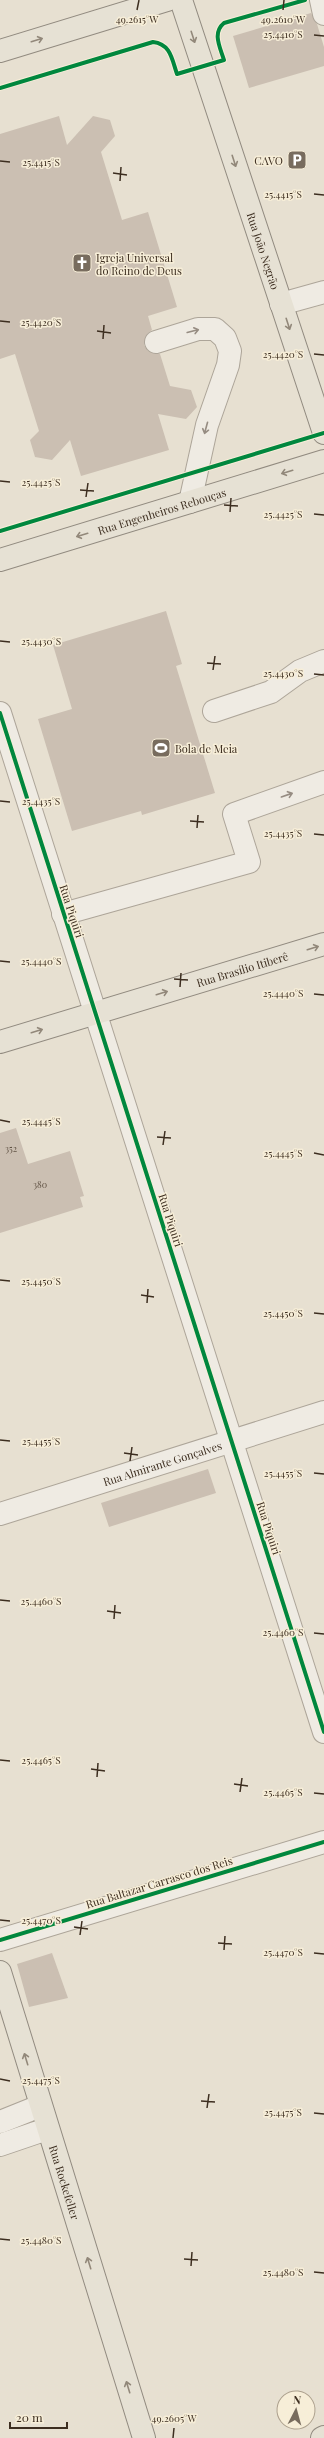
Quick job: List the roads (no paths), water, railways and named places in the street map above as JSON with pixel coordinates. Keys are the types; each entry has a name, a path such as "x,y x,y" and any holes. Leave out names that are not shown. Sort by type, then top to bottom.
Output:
{"main road":[{"path":"0,51 167,0"},
{"name":"Rua João Negrão","path":"181,0 324,433"},
{"name":"Rua Engenheiros Rebouças","path":"0,560 324,461"},
{"name":"Rua Brasílio Itiberê","path":"0,1042 324,944"},
{"name":"Rua Rockefeller","path":"0,1972 47,2129 144,2438"}],"street":[{"path":"321,0 324,14"},
{"path":"281,304 324,292"},
{"path":"156,342 198,329 214,329 225,338 230,351 228,365 207,425 190,502"},
{"path":"214,711 271,692 300,671 324,661"},
{"name":"Rua Piquiri","path":"1,721 8,764 63,914 324,1732"},
{"path":"63,914 249,862 234,814 324,782"},
{"name":"Rua Almirante Gonçalves","path":"0,1514 324,1412"},
{"name":"Rua Baltazar Carrasco dos Reis","path":"0,1940 324,1842"},
{"path":"0,2122 40,2106"},
{"path":"0,2145 47,2129"}],"place":[{"name":"CAVO","path":"297,160"},
{"name":"Igreja Universal do Reino de Deus","path":"82,263"},
{"name":"Bola de Meia","path":"161,748"}]}
